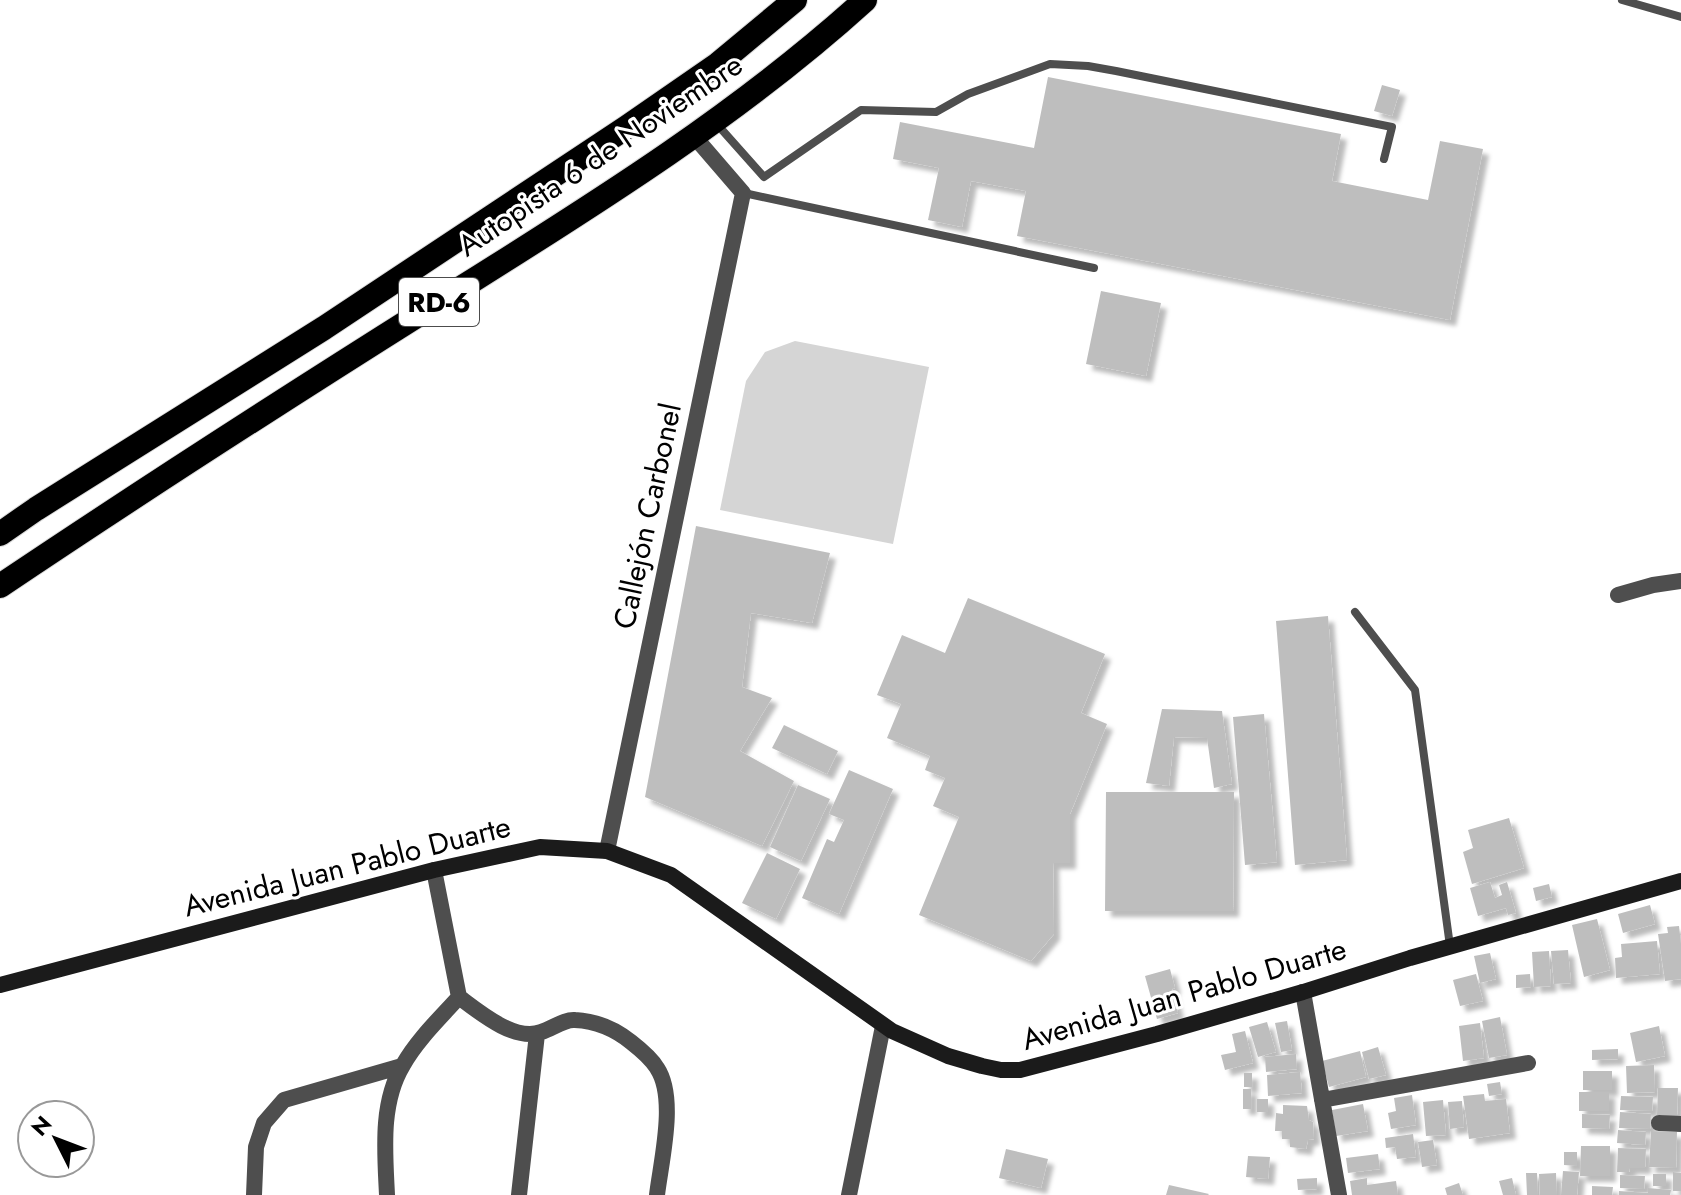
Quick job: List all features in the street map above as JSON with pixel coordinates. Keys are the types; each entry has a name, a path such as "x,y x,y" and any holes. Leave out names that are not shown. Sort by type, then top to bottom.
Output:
{"highway":[{"name":"Autopista 6 de Noviembre","path":"0,586 321,376 528,246 693,135 752,94 865,0"},
{"name":"Autopista 6 de Noviembre","path":"0,534 324,328 627,127 718,64 786,3"}],"main road":[{"name":"Avenida Juan Pablo Duarte","path":"0,985 434,870 540,847 607,851 671,875 883,1026 948,1056 1001,1070 1020,1070 1115,1046 1681,881"}],"street":[{"path":"693,135 743,193"},
{"name":"Callejón Carbonel","path":"607,851 743,193"},
{"path":"1618,595 1681,581"},
{"path":"434,870 459,997 486,1018 518,1033 537,1034 571,1019 595,1023 620,1033 657,1068 665,1084 667,1115 657,1195"},
{"path":"1303,992 1339,1195"},
{"path":"387,1195 384,1139 392,1090 402,1066 416,1046 459,997"},
{"path":"849,1195 883,1026"},
{"path":"519,1195 537,1034"},
{"path":"1322,1100 1528,1063"},
{"path":"254,1195 256,1147 264,1123 284,1100 402,1066"},
{"path":"1659,1123 1681,1124"}],"lane":[{"path":"1622,0 1681,17"},
{"path":"714,120 764,177 861,110 936,112 968,94 1025,72 1061,64 1116,71 1392,127 1384,159"},
{"path":"743,193 1094,268"},
{"path":"1355,612 1415,690 1450,946"}],"shaded area":[{"path":"795,341 929,367 893,544 720,510 746,381 765,352"}],"building":[{"path":"1048,77 1341,134 1332,181 1428,200 1440,141 1483,149 1450,320 1017,236 1026,191 971,181 962,227 928,220 939,168 893,159 900,122 1034,148"},
{"path":"1382,85 1400,90 1392,116 1374,111"},
{"path":"1101,291 1161,303 1146,376 1086,364"},
{"path":"696,526 830,553 812,623 751,613 742,687 772,698 740,751 794,781 762,846 645,797"},
{"path":"968,598 1105,654 1081,713 1107,724 1070,814 1070,863 1053,863 1054,934 1031,961 919,915 959,817 933,806 945,778 925,770 930,756 887,738 901,704 877,695 902,635 945,653"},
{"path":"1328,616 1347,860 1295,865 1276,621"},
{"path":"1162,709 1222,711 1232,784 1214,788 1207,738 1174,737 1169,786 1146,783"},
{"path":"1264,714 1277,862 1245,865 1233,717"},
{"path":"784,725 838,751 827,774 772,748"},
{"path":"849,770 893,789 839,914 802,898 827,839 834,842 844,820 829,814"},
{"path":"798,785 830,799 801,861 770,847"},
{"path":"1106,792 1234,792 1233,911 1105,911"},
{"path":"1509,818 1524,868 1472,884 1463,852 1473,848 1468,830"},
{"path":"767,853 800,869 776,919 742,903"},
{"path":"1490,882 1495,898 1502,895 1499,885 1507,882 1516,913 1508,915 1506,908 1478,916 1470,888"},
{"path":"1549,884 1552,897 1536,901 1533,888"},
{"path":"1650,905 1655,924 1623,933 1618,914"},
{"path":"1597,919 1610,970 1584,977 1572,925"},
{"path":"1679,926 1681,979 1665,981 1658,934 1668,933 1667,927"},
{"path":"1657,941 1660,974 1616,978 1615,958 1622,957 1621,944"},
{"path":"1568,950 1571,983 1554,984 1551,951"},
{"path":"1549,951 1551,986 1534,987 1532,952"},
{"path":"1490,953 1496,979 1480,983 1474,956"},
{"path":"1170,969 1178,1013 1157,1019 1145,976"},
{"path":"1476,974 1483,1001 1460,1006 1453,980"},
{"path":"1530,974 1531,987 1516,988 1516,975"},
{"path":"1500,1017 1507,1055 1489,1058 1482,1021"},
{"path":"1287,1021 1292,1050 1281,1052 1275,1023"},
{"path":"1267,1022 1276,1052 1258,1057 1249,1027"},
{"path":"1480,1023 1484,1058 1463,1061 1459,1026"},
{"path":"1659,1026 1665,1056 1636,1062 1630,1033"},
{"path":"1245,1031 1253,1063 1225,1070 1221,1055 1236,1052 1232,1034"},
{"path":"1378,1047 1386,1075 1369,1079 1362,1052"},
{"path":"1618,1049 1618,1059 1592,1060 1592,1050"},
{"path":"1360,1051 1366,1077 1329,1087 1322,1061"},
{"path":"1296,1054 1297,1069 1266,1072 1265,1057"},
{"path":"1654,1065 1655,1092 1627,1093 1626,1066"},
{"path":"1583,1071 1612,1071 1612,1090 1583,1090"},
{"path":"1300,1072 1302,1093 1268,1096 1267,1075"},
{"path":"1244,1073 1252,1073 1252,1087 1244,1087"},
{"path":"1500,1082 1502,1094 1489,1096 1487,1084"},
{"path":"1658,1088 1678,1088 1677,1115 1657,1115"},
{"path":"1243,1089 1251,1089 1251,1109 1243,1109"},
{"path":"1579,1092 1609,1092 1609,1111 1579,1111"},
{"path":"1484,1094 1485,1101 1506,1099 1510,1133 1469,1139 1463,1096"},
{"path":"1412,1095 1416,1125 1391,1129 1388,1113 1396,1111 1394,1098"},
{"path":"1621,1096 1653,1097 1652,1111 1620,1110"},
{"path":"1257,1099 1268,1099 1268,1112 1257,1112"},
{"path":"1443,1100 1446,1135 1426,1136 1423,1102"},
{"path":"1462,1101 1464,1127 1450,1129 1448,1102"},
{"path":"1363,1104 1368,1131 1336,1136 1332,1110"},
{"path":"1283,1105 1307,1106 1309,1120 1313,1122 1314,1139 1308,1140 1306,1149 1290,1147 1290,1139 1282,1139 1282,1131 1275,1131 1276,1113 1283,1114"},
{"path":"1620,1112 1651,1114 1650,1129 1619,1128"},
{"path":"1582,1114 1610,1115 1609,1129 1582,1128"},
{"path":"1618,1130 1646,1132 1645,1145 1617,1143"},
{"path":"1651,1131 1677,1132 1676,1168 1649,1167"},
{"path":"1413,1134 1416,1157 1397,1159 1395,1147 1386,1148 1385,1138"},
{"path":"1433,1140 1437,1165 1422,1167 1418,1142"},
{"path":"1581,1146 1610,1146 1610,1176 1580,1176"},
{"path":"1618,1148 1646,1149 1645,1168 1617,1172"},
{"path":"1006,1149 1048,1159 1041,1188 999,1178"},
{"path":"1564,1152 1577,1152 1577,1166 1564,1165"},
{"path":"1378,1154 1380,1169 1348,1173 1346,1158"},
{"path":"1248,1156 1270,1157 1268,1179 1246,1177"},
{"path":"1563,1171 1579,1172 1577,1195 1561,1195"},
{"path":"1673,1172 1681,1173 1681,1191 1673,1191"},
{"path":"1526,1173 1537,1173 1538,1195 1527,1195"},
{"path":"1556,1173 1557,1195 1540,1195 1539,1174"},
{"path":"1653,1174 1666,1174 1666,1186 1653,1186"},
{"path":"1620,1175 1645,1176 1644,1189 1620,1188"},
{"path":"1317,1178 1317,1189 1298,1190 1297,1179"},
{"path":"1367,1178 1367,1185 1396,1181 1398,1195 1352,1195 1350,1181"},
{"path":"1512,1178 1516,1195 1503,1195 1499,1181"},
{"path":"1459,1183 1463,1195 1447,1195 1445,1188"},
{"path":"1169,1185 1209,1194 1166,1195"},
{"path":"1592,1186 1613,1187 1612,1195 1592,1195"},
{"path":"1648,1188 1671,1190 1670,1195 1619,1195 1619,1191 1648,1193"}]}
